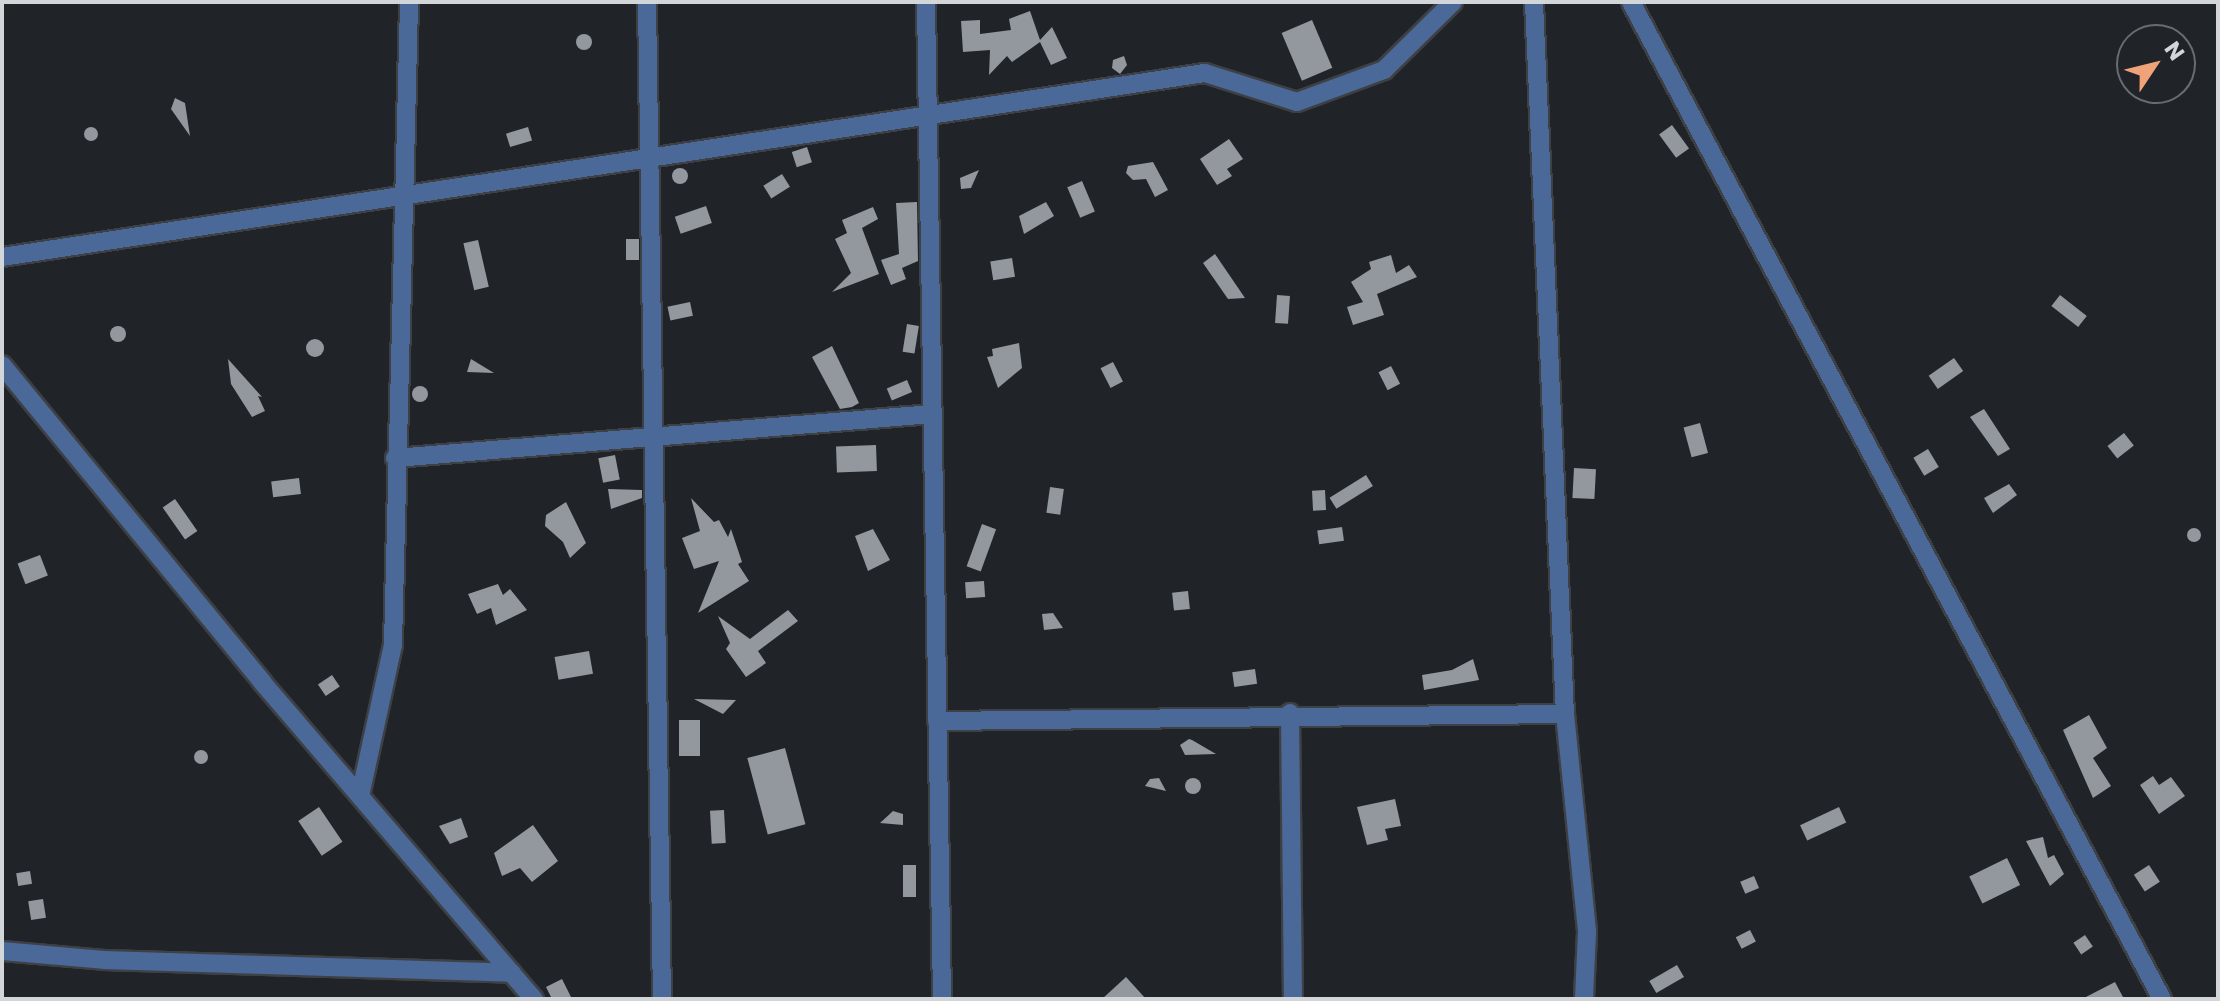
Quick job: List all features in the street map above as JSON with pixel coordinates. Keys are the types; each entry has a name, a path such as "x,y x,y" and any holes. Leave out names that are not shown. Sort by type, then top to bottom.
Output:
{"street":[{"path":"360,796 393,645 395,458 409,2"},
{"path":"647,2 650,437 662,999"},
{"path":"926,2 942,999"},
{"path":"2,257 405,198 1205,73 1297,102 1384,70 1453,2"},
{"path":"1534,2 1565,714 1587,932 1584,999"},
{"path":"1631,2 2162,999"},
{"path":"2,365 360,796 534,999"},
{"path":"395,458 932,414"},
{"path":"937,721 1290,713 1565,714"},
{"path":"1290,713 1293,999"},
{"path":"2,951 104,960 512,973"}],"building":[{"path":"1030,11 1040,40 1052,27 1067,58 1051,65 1040,42 1012,62 1007,56 989,75 990,50 963,52 961,21 980,20 980,34 1011,30 1009,19"},
{"path":"1312,20 1332,68 1302,81 1282,33"},
{"path":"584,34 592,42 584,50 576,42"},
{"path":"1124,56 1127,65 1120,74 1112,68 1113,60"},
{"path":"175,98 185,103 190,136 171,109"},
{"path":"1672,125 1689,148 1676,158 1659,134"},
{"path":"91,127 98,134 91,141 84,134"},
{"path":"528,127 532,140 510,147 506,134"},
{"path":"1229,139 1243,159 1227,169 1232,176 1217,185 1200,159"},
{"path":"807,147 812,162 797,167 792,152"},
{"path":"1153,162 1168,190 1155,197 1146,179 1133,180 1126,173 1128,166"},
{"path":"680,168 688,176 680,184 672,176"},
{"path":"979,170 971,188 961,189 960,178"},
{"path":"782,174 790,187 771,198 763,186"},
{"path":"1082,181 1095,211 1080,218 1067,187"},
{"path":"917,202 918,261 902,268 906,279 891,285 881,260 899,254 896,203"},
{"path":"1046,202 1054,216 1024,234 1019,216"},
{"path":"706,206 712,223 681,234 675,217"},
{"path":"873,207 878,219 862,228 879,274 832,292 851,273 835,239 847,233 842,220"},
{"path":"626,239 639,239 639,260 626,260"},
{"path":"478,240 489,287 474,290 463,243"},
{"path":"1215,254 1245,298 1228,299 1203,263"},
{"path":"1391,255 1396,273 1409,265 1417,277 1377,294 1384,315 1353,325 1347,307 1363,302 1351,282 1371,269 1369,262"},
{"path":"1012,258 1015,277 993,280 990,261"},
{"path":"1277,295 1290,296 1288,324 1275,323"},
{"path":"2060,295 2087,316 2078,327 2051,306"},
{"path":"690,302 693,316 670,320 668,307"},
{"path":"907,324 919,326 914,354 903,352"},
{"path":"118,326 126,334 118,342 110,334"},
{"path":"315,339 324,348 315,357 306,348"},
{"path":"1019,343 1022,368 998,388 987,357 993,356 992,349"},
{"path":"832,346 859,403 852,407 840,409 812,357"},
{"path":"1954,358 1963,371 1938,389 1929,376"},
{"path":"228,359 262,397 258,396 265,411 252,417 231,384"},
{"path":"471,359 494,373 467,372"},
{"path":"1113,362 1123,382 1111,388 1101,368"},
{"path":"1391,366 1400,384 1388,390 1379,372"},
{"path":"907,380 912,392 892,401 887,389"},
{"path":"420,386 426,388 426,400 420,402 414,400 412,394 414,388"},
{"path":"1984,409 2010,449 1998,456 1970,417"},
{"path":"1700,423 1708,453 1692,457 1684,427"},
{"path":"2124,433 2134,446 2117,459 2107,446"},
{"path":"876,445 877,471 837,472 836,446"},
{"path":"1928,449 1939,467 1924,476 1913,458"},
{"path":"615,455 620,480 603,483 598,458"},
{"path":"1574,468 1596,469 1594,499 1572,498"},
{"path":"1366,475 1373,486 1336,509 1330,498"},
{"path":"299,478 301,494 273,497 271,481"},
{"path":"2009,484 2017,495 1993,513 1984,498"},
{"path":"1050,487 1064,489 1060,515 1046,513"},
{"path":"608,489 642,490 642,498 611,509"},
{"path":"1325,490 1326,510 1313,511 1312,491"},
{"path":"691,498 714,522 719,520 728,537 731,529 742,562 738,564 749,581 698,613 719,561 694,569 682,538 700,531"},
{"path":"175,499 197,531 185,540 163,508"},
{"path":"566,502 586,543 570,558 563,542 545,526 546,515"},
{"path":"982,524 996,529 981,571 967,566"},
{"path":"1342,527 1344,541 1319,544 1317,530"},
{"path":"2194,528 2201,535 2194,542 2187,535"},
{"path":"873,529 890,560 868,571 855,536"},
{"path":"40,555 48,576 25,584 18,564"},
{"path":"984,581 985,597 966,598 965,582"},
{"path":"498,584 503,595 510,589 527,610 496,625 491,608 477,614 468,594"},
{"path":"1188,591 1190,609 1174,611 1172,593"},
{"path":"788,610 798,621 758,651 766,663 746,677 726,649 730,643 718,616 750,639"},
{"path":"1053,613 1063,628 1044,630 1042,614"},
{"path":"589,651 593,674 559,680 555,657"},
{"path":"1473,659 1479,680 1424,690 1422,675 1452,670"},
{"path":"1255,669 1257,684 1234,687 1232,672"},
{"path":"332,675 340,687 326,696 318,685"},
{"path":"694,699 736,700 723,714"},
{"path":"2089,715 2107,748 2093,758 2111,786 2093,798 2063,730"},
{"path":"679,720 700,720 700,756 679,756"},
{"path":"1189,739 1216,754 1185,755 1180,745"},
{"path":"785,748 805,824 768,834 747,758"},
{"path":"201,750 208,757 201,764 194,757"},
{"path":"2153,776 2159,785 2171,777 2185,796 2159,814 2140,785"},
{"path":"1159,778 1166,791 1145,786 1150,779"},
{"path":"1193,778 1201,786 1193,794 1185,786"},
{"path":"1395,799 1401,826 1385,829 1388,840 1367,845 1357,807"},
{"path":"319,807 342,842 322,856 298,821"},
{"path":"1839,807 1846,822 1807,841 1800,825"},
{"path":"724,810 726,843 712,844 710,811"},
{"path":"893,811 903,814 903,825 880,823"},
{"path":"461,818 468,837 450,844 439,826"},
{"path":"533,825 558,861 532,882 520,868 502,876 494,853"},
{"path":"2043,837 2048,858 2054,855 2064,874 2050,886 2026,841"},
{"path":"2007,858 2020,885 1982,903 1969,876"},
{"path":"903,865 916,865 916,897 903,897"},
{"path":"2149,865 2160,882 2145,892 2134,875"},
{"path":"30,871 32,884 18,886 16,873"},
{"path":"1754,876 1759,888 1745,894 1740,882"},
{"path":"43,899 46,918 31,920 28,901"},
{"path":"1750,930 1756,942 1742,949 1736,937"},
{"path":"2085,935 2093,947 2081,954 2073,943"},
{"path":"1677,965 1684,977 1656,993 1649,981"},
{"path":"1126,977 1146,999 1102,999"},
{"path":"562,979 572,999 552,999 546,987"},
{"path":"2115,982 2124,999 2082,999"}]}
